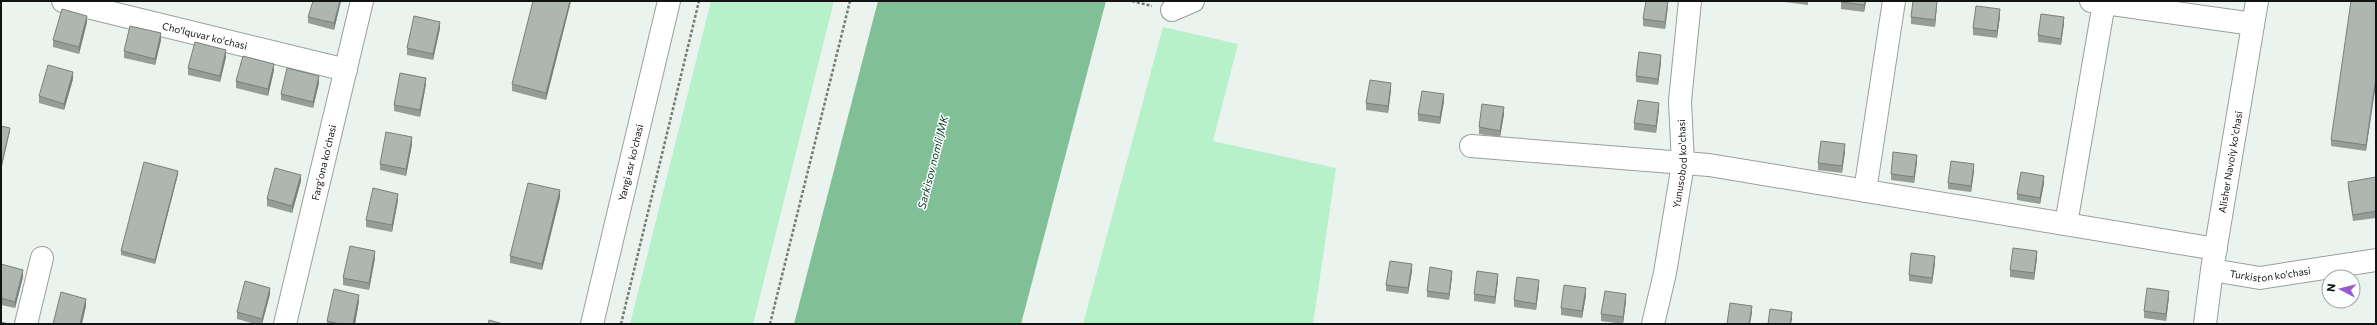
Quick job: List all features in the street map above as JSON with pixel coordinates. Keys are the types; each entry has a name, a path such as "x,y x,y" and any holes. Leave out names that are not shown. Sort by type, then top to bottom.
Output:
{"street":[{"name":"Cho‘lquvar ko'chasi","path":"64,1 105,6 346,70"},
{"name":"Farg'ona ko'chasi","path":"285,324 362,1"},
{"name":"Yangi asr ko'chasi","path":"592,324 669,1"},
{"path":"1172,10 1193,1"},
{"name":"Yunusobod ko'chasi","path":"1653,324 1665,273 1683,164 1680,100 1690,1"},
{"path":"1866,191 1894,1"},
{"name":"Alisher Navoiy ko'chasi","path":"2206,324 2212,270 2257,1"},
{"path":"2066,224 2097,2 2253,24"},
{"path":"1471,146 1708,165 2216,249"},
{"path":"26,324 42,258"},
{"name":"Turkiston ko'chasi","path":"2212,270 2260,278 2376,260"}],"path":[{"path":"621,324 699,1"},
{"path":"770,324 850,1"}],"shaded area":[{"path":"711,1 834,1 753,324 630,324"},
{"path":"1163,27 1238,44 1213,141 1336,168 1313,324 1083,324"}],"water":[{"name":"Sarkisov nomli JMK","path":"878,1 1106,1 1021,324 794,324"}],"building":[{"path":"313,1 340,1 334,23 308,17"},
{"path":"533,1 570,1 546,93 512,84"},
{"path":"1646,1 1668,1 1665,22 1643,19"},
{"path":"1841,1 1865,1 1864,5"},
{"path":"1913,1 1937,1 1935,20 1911,17"},
{"path":"2351,1 2376,1 2376,77 2366,145 2331,140"},
{"path":"1976,6 2000,9 1997,31 1973,28"},
{"path":"62,9 87,16 79,47 53,40"},
{"path":"2041,14 2064,17 2061,39 2038,35"},
{"path":"414,16 440,22 433,54 407,48"},
{"path":"130,26 161,33 155,59 124,51"},
{"path":"195,42 226,50 220,76 188,68"},
{"path":"1639,52 1661,55 1658,79 1636,76"},
{"path":"243,56 274,64 268,89 236,81"},
{"path":"48,65 73,72 64,104 39,96"},
{"path":"287,68 319,76 313,102 281,94"},
{"path":"400,73 426,78 420,110 394,105"},
{"path":"1370,80 1391,83 1388,106 1366,103"},
{"path":"1422,91 1444,94 1440,117 1418,114"},
{"path":"1638,100 1659,103 1656,126 1634,123"},
{"path":"1482,104 1504,107 1500,131 1479,127"},
{"path":"1,126 10,128 1,167"},
{"path":"386,132 412,137 406,169 380,164"},
{"path":"1821,141 1845,144 1842,166 1818,163"},
{"path":"1893,152 1917,155 1914,177 1891,174"},
{"path":"1951,161 1974,164 1971,186 1948,183"},
{"path":"144,162 178,171 155,260 121,251"},
{"path":"275,168 301,175 292,206 267,199"},
{"path":"2021,172 2044,176 2040,198 2017,194"},
{"path":"2376,177 2376,211 2353,215 2348,182"},
{"path":"528,183 560,190 542,264 510,256"},
{"path":"373,188 398,194 392,225 366,220"},
{"path":"350,246 375,251 369,283 343,278"},
{"path":"2013,248 2037,251 2034,273 2010,270"},
{"path":"1911,253 1935,256 1932,278 1909,275"},
{"path":"1390,261 1412,264 1408,288 1386,285"},
{"path":"1,264 23,270 15,302 1,298"},
{"path":"1430,267 1452,271 1449,294 1427,291"},
{"path":"1477,271 1498,274 1495,297 1474,294"},
{"path":"1517,277 1539,280 1536,304 1514,300"},
{"path":"245,281 270,288 262,319 237,312"},
{"path":"1564,285 1586,288 1582,311 1561,308"},
{"path":"2147,288 2169,291 2166,314 2144,311"},
{"path":"334,289 359,295 353,324 340,324 327,321"},
{"path":"1605,291 1626,294 1623,317 1601,314"},
{"path":"61,292 86,299 80,324 53,324"},
{"path":"1730,303 1752,306 1749,324 1727,324"},
{"path":"1770,309 1792,312 1790,324 1768,324"},
{"path":"489,320 503,324 488,324"}]}
